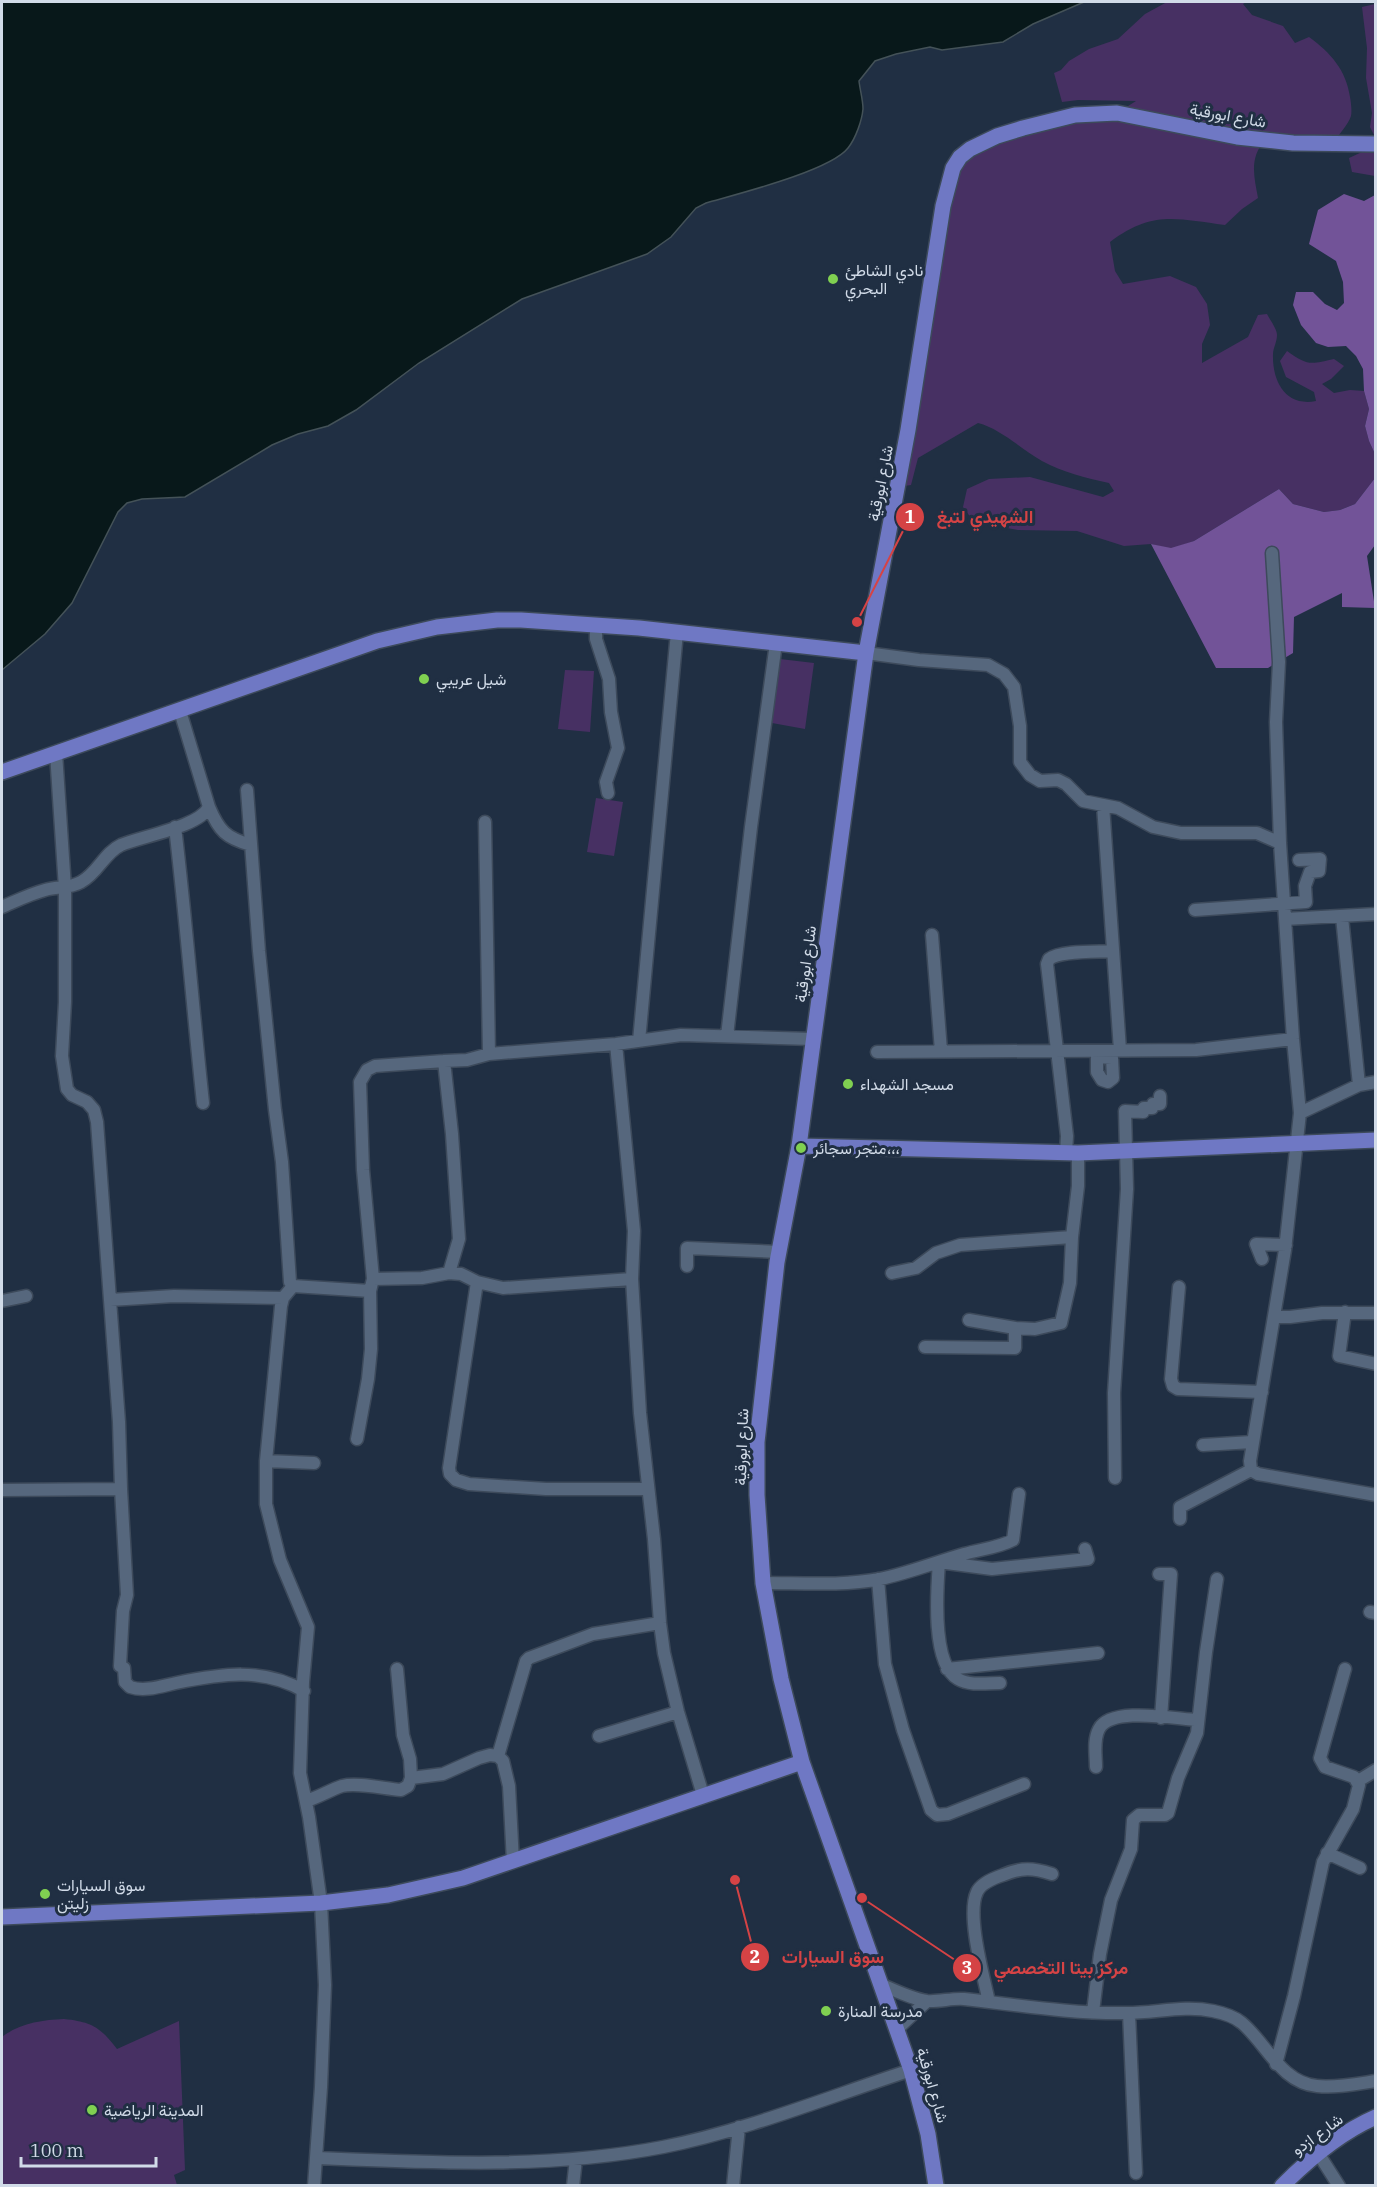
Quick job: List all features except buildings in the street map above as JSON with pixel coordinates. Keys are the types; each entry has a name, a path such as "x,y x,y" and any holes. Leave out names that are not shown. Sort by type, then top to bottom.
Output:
{"main road":[{"name":"شارع ابورقية","path":"936,2186 928,2134 911,2070 802,1762 781,1679 764,1584 757,1495 757,1442 779,1252 799,1146 866,653 908,430 943,206 953,168 960,157 982,142 1068,116 1117,113 1237,137 1293,143 1376,144"},
{"path":"2,772 377,641 411,632 497,621 596,624 866,653"},
{"path":"799,1146 1072,1153 1376,1140"},
{"path":"2,1917 321,1903 388,1895 463,1878 513,1862 802,1762"},
{"name":"شارع ازدو","path":"1282,2186 1301,2166 1318,2153 1376,2117"}],"street":[{"path":"1251,1470 1252,1442 1286,1245 1300,1113 1280,843 1276,723 1279,662 1272,553"},
{"path":"596,624 596,639 609,679 611,712 618,748 606,782 608,793"},
{"path":"639,1041 677,632"},
{"path":"727,1036 751,827 776,643"},
{"path":"866,653 988,665 1004,674 1014,687 1020,726 1020,762 1030,775 1041,781 1058,780 1066,784 1083,801 1118,808 1153,827 1181,833 1257,833 1280,843"},
{"path":"180,711 217,826 233,840 251,845"},
{"path":"56,753 65,888 65,1002 62,1056 67,1089 72,1095 87,1102 94,1110 97,1122 119,1422 127,1595 123,1611 120,1666 124,1668 126,1682 130,1687 147,1689 192,1680 245,1674 278,1678 304,1691"},
{"path":"248,790 270,1056 282,1162 290,1282 293,1286"},
{"path":"1103,805 1120,1050"},
{"path":"2,907 47,889 65,888 80,883 94,873 112,850 123,844 146,839 197,819 205,814 209,807"},
{"path":"485,822 489,1054"},
{"path":"175,827 186,916 193,1015 203,1103"},
{"path":"1195,910 1306,902 1305,886 1310,872 1319,871 1320,859 1299,860"},
{"path":"1285,919 1376,914"},
{"path":"1342,917 1359,1085"},
{"path":"932,935 941,1051"},
{"path":"969,1320 1035,1329 1061,1323 1070,1283 1078,1186 1067,1136 1047,964 1048,959 1062,954 1113,951"},
{"path":"357,1439 368,1379 371,1349 370,1291 374,1279 363,1170 360,1082 367,1070 375,1066 467,1060 489,1054 616,1044 681,1035 812,1039"},
{"path":"877,1052 1058,1050 1098,1054 1120,1050 1196,1050 1293,1039"},
{"path":"616,1044 634,1231 632,1279 640,1413 654,1539 660,1623 664,1653 678,1712 703,1795"},
{"path":"444,1061 452,1134 459,1239 449,1273"},
{"path":"1300,1113 1359,1085 1376,1082"},
{"path":"1115,1478 1114,1393 1126,1199 1125,1111 1143,1112 1144,1108 1152,1108 1153,1104 1160,1104 1160,1096"},
{"path":"892,1273 916,1268 936,1253 960,1245 1072,1237"},
{"path":"1262,1259 1256,1244 1286,1245"},
{"path":"687,1266 687,1248 779,1252"},
{"path":"374,1279 422,1278 449,1273 461,1274 477,1282 502,1288 632,1279"},
{"path":"477,1282 449,1468 450,1474 456,1480 468,1484 546,1489 648,1489"},
{"path":"293,1286 370,1291"},
{"path":"293,1286 283,1298 281,1306 266,1461 266,1504 280,1560 308,1627 299,1754 321,1903 325,1985 318,2158 314,2186"},
{"path":"1179,1287 1173,1386 1178,1389 1262,1392"},
{"path":"2,1300 26,1296"},
{"path":"110,1300 174,1296 283,1298"},
{"path":"1275,1317 1344,1312 1376,1313"},
{"path":"1344,1312 1340,1356 1376,1364"},
{"path":"925,1347 1015,1348 1015,1328"},
{"path":"1203,1445 1252,1442"},
{"path":"266,1461 314,1463"},
{"path":"1251,1470 1258,1474 1376,1495"},
{"path":"1180,1519 1180,1507 1251,1470"},
{"path":"2,1490 121,1489"},
{"path":"764,1584 878,1579 1005,1544 1013,1540 1019,1494"},
{"path":"939,1562 992,1569 1088,1559 1085,1549"},
{"path":"939,1562 936,1598 942,1657 947,1669 958,1680 980,1684 1000,1683"},
{"path":"1159,1574 1171,1574 1161,1718"},
{"path":"878,1579 885,1664 903,1730 931,1810 937,1815 948,1814 1024,1784"},
{"path":"1093,2012 1104,1932 1111,1900 1131,1849 1133,1820 1139,1815 1168,1813 1178,1778 1197,1733 1217,1579"},
{"path":"498,1756 526,1661 529,1658 593,1634 660,1623"},
{"path":"947,1669 1098,1653"},
{"path":"306,1801 342,1786 353,1784 401,1790 408,1786 411,1778 410,1759 401,1726 396,1669"},
{"path":"1276,2064 1294,1996 1323,1862 1353,1809 1359,1785 1354,1777 1324,1767 1320,1758 1346,1669"},
{"path":"599,1736 678,1712"},
{"path":"1096,1767 1095,1741 1098,1730 1104,1722 1120,1715 1198,1720"},
{"path":"411,1778 443,1774 479,1758 490,1755 498,1756 503,1761 509,1786 513,1862"},
{"path":"1358,1781 1376,1770"},
{"path":"1327,1853 1360,1868"},
{"path":"989,2002 977,1948 974,1911 976,1894 981,1886 1018,1868 1034,1868 1052,1874"},
{"path":"880,1984 927,2001 960,1999 1093,2012 1129,2013 1194,2008 1228,2014 1255,2035 1276,2064 1294,2078 1314,2086 1344,2086 1376,2081"},
{"path":"897,2029 927,2001"},
{"path":"1129,2013 1136,2173"},
{"path":"318,2158 439,2163 536,2162 576,2159 663,2146 739,2127 911,2070"},
{"path":"733,2186 739,2127"},
{"path":"1318,2153 1340,2186"},
{"path":"573,2186 576,2159"}],"shaded area":[{"path":"2,2 1084,2 1033,24 1003,42 942,50 930,47 875,61 859,81 863,109 858,129 848,148 838,157 803,173 696,208 671,237 647,254 522,299 419,363 356,410 328,426 298,434 272,445 185,497 142,499 127,503 118,512 72,603 45,634 2,670"},
{"path":"1167,2 1246,2 1243,4 1252,15 1283,26 1295,43 1309,37 1331,56 1341,70 1348,87 1351,116 1333,144 1265,140 1257,154 1254,168 1258,198 1225,225 1165,219 1139,225 1125,232 1110,242 1115,271 1123,284 1170,276 1196,287 1207,304 1210,325 1202,344 1202,363 1248,337 1258,315 1267,314 1277,333 1273,354 1275,374 1278,383 1289,396 1305,402 1316,401 1314,392 1286,377 1280,361 1287,351 1309,362 1334,359 1344,366 1331,379 1322,384 1334,393 1350,390 1364,391 1369,409 1365,426 1375,454 1375,478 1355,504 1340,510 1324,512 1293,504 1279,489 1194,541 1171,549 1151,544 1124,546 1077,531 1018,530 974,522 963,507 967,489 989,479 1030,477 1103,497 1114,491 1109,483 1074,474 1042,461 1003,434 978,423 918,458 911,485 898,487 953,168 997,136 1117,113 1136,101 1062,102 1054,73 1089,49 1118,39 1145,14"},
{"path":"1375,4 1375,176 1352,172 1349,158 1362,152 1374,135 1370,127 1372,113 1366,78 1367,48 1362,7"},
{"path":"1344,194 1364,201 1375,195 1375,454 1365,426 1369,409 1364,391 1363,369 1356,356 1346,346 1328,347 1316,343 1301,325 1293,305 1296,292 1313,292 1325,304 1337,310 1344,303 1343,282 1336,261 1309,244 1318,210"},
{"path":"1375,478 1375,545 1367,556 1375,608 1342,607 1342,593 1294,617 1293,653 1268,668 1216,668 1151,544 1171,548 1194,541 1279,489 1293,504 1324,512 1340,510 1355,504"},
{"path":"780,659 814,663 805,729 772,723"},
{"path":"565,670 594,671 590,732 558,729"},
{"path":"596,798 623,802 614,856 587,852"},
{"name":"المدينة الرياضية","path":"64,2019 95,2027 117,2049 179,2021 185,2170 174,2175 177,2185 2,2185 2,2037 16,2028 32,2023"}],"place":[{"name":"نادي الشاطئ البحري","path":"833,279"},
{"name":"الشهيدي لتبغ","path":"857,622"},
{"name":"شيل عريبي","path":"424,679"},
{"name":"مسجد الشهداء","path":"848,1084"},
{"name":"متجر سجائر،،،","path":"801,1148"},
{"name":"سوق السيارات","path":"735,1880"},
{"name":"سوق السيارات زليتن","path":"45,1894"},
{"name":"مركز بيتا التخصصي","path":"862,1898"},
{"name":"مدرسة المنارة","path":"826,2011"},
{"name":"المدينة الرياضية","path":"92,2110"}]}
